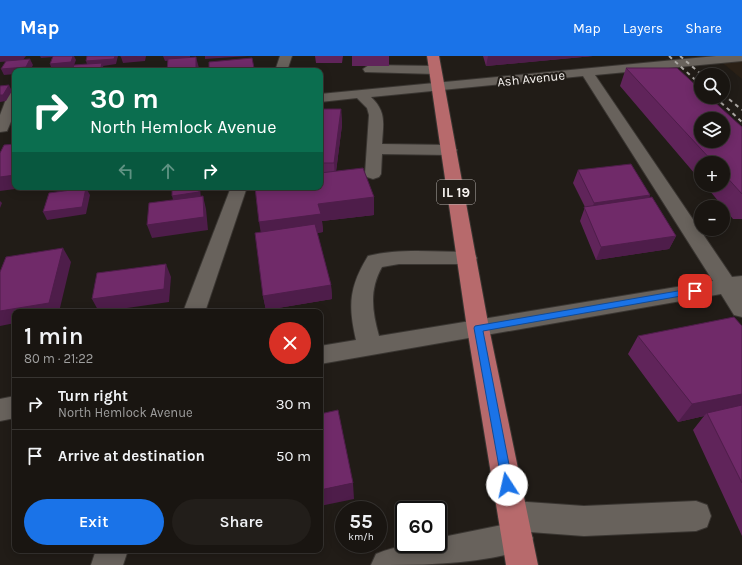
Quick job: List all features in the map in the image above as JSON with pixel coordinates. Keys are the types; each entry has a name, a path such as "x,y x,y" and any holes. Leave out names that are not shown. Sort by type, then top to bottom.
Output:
{"main road":[{"name":"IL 19","path":"434,63 478,328 517,540"}],"street":[{"path":"282,68 286,56"},
{"path":"372,56 368,74 377,93"},
{"name":"Ash Avenue","path":"323,98 742,57"},
{"path":"369,69 434,63"},
{"path":"587,72 734,284 742,309"},
{"path":"360,94 374,107 376,115 373,174"},
{"path":"6,128 12,105"},
{"path":"375,149 449,150"},
{"path":"195,309 238,190"},
{"path":"370,347 360,306 366,274 375,261 399,258 467,258"},
{"path":"323,355 734,284"},
{"path":"0,410 12,408"},
{"path":"387,565 517,540 584,521 696,516"},
{"path":"106,565 111,553"}],"shaded area":[{"path":"714,56 742,56 742,79"}],"building":[{"path":"53,56 73,56 71,62 50,64"},
{"path":"87,56 115,56 114,59 86,61"},
{"path":"196,57 196,68 167,68 168,59"},
{"path":"252,58 254,68 209,68 209,62"},
{"path":"30,59 26,67 1,69 6,61"},
{"path":"102,63 101,68 73,68 74,65"},
{"path":"626,68 677,68 694,84 694,104 717,104 726,112 694,112 694,141"},
{"path":"9,85 3,95 0,95 0,86"},
{"path":"323,109 341,109 334,163 323,163"},
{"path":"730,116 742,127 742,194 730,181 730,156 708,156 700,148 730,148"},
{"path":"12,144 12,175 0,177 0,153 4,145"},
{"path":"631,164 650,195 594,203 578,170"},
{"path":"363,168 374,197 318,204 321,214 259,222 255,190 323,190 323,173"},
{"path":"86,190 82,207 43,212 49,193"},
{"path":"172,190 199,190 199,192 172,196"},
{"path":"203,196 204,217 147,225 149,203"},
{"path":"652,197 676,236 601,247 584,207"},
{"path":"315,224 331,285 263,296 255,233"},
{"path":"63,248 49,303 0,311 0,272 6,257"},
{"path":"166,264 164,289 92,299 97,273"},
{"path":"734,317 742,326 742,394 692,404 638,336"},
{"path":"742,405 742,483 707,413"},
{"path":"338,410 353,483 323,489 323,413"}],"railway":[{"path":"669,56 694,79"},
{"path":"680,56 694,68"},
{"path":"730,100 742,110"},
{"path":"723,104 742,122"}],"route":[{"path":"507,485 478,328 695,291"}]}
